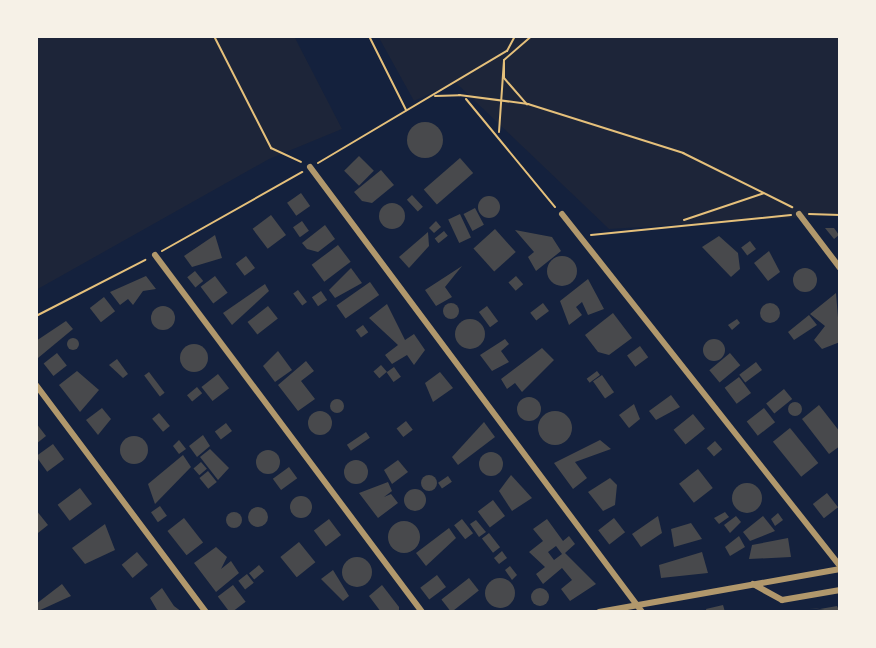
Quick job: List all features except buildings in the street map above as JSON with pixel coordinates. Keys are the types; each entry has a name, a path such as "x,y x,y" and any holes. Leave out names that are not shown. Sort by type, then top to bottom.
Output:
{"street":[{"path":"310,167 642,612"},
{"path":"562,214 840,567 599,612"},
{"path":"799,214 840,268"},
{"path":"155,255 422,612"},
{"path":"36,385 206,612"},
{"path":"753,584 782,600 840,590"}],"path":[{"path":"214,36 271,148 310,167"},
{"path":"369,36 407,111"},
{"path":"499,133 496,104 504,60 515,36"},
{"path":"36,316 155,255 532,36"},
{"path":"504,60 504,78 528,104"},
{"path":"430,98 459,95 496,104 528,104 683,153 766,192 799,214"},
{"path":"459,95 499,133 562,214"},
{"path":"679,222 766,192"},
{"path":"582,237 679,222 799,214 840,215"}],"shaded area":[{"path":"36,36 294,36 342,129 269,159 36,290"},
{"path":"378,36 840,36 840,215 609,229 455,82 414,101"}]}
